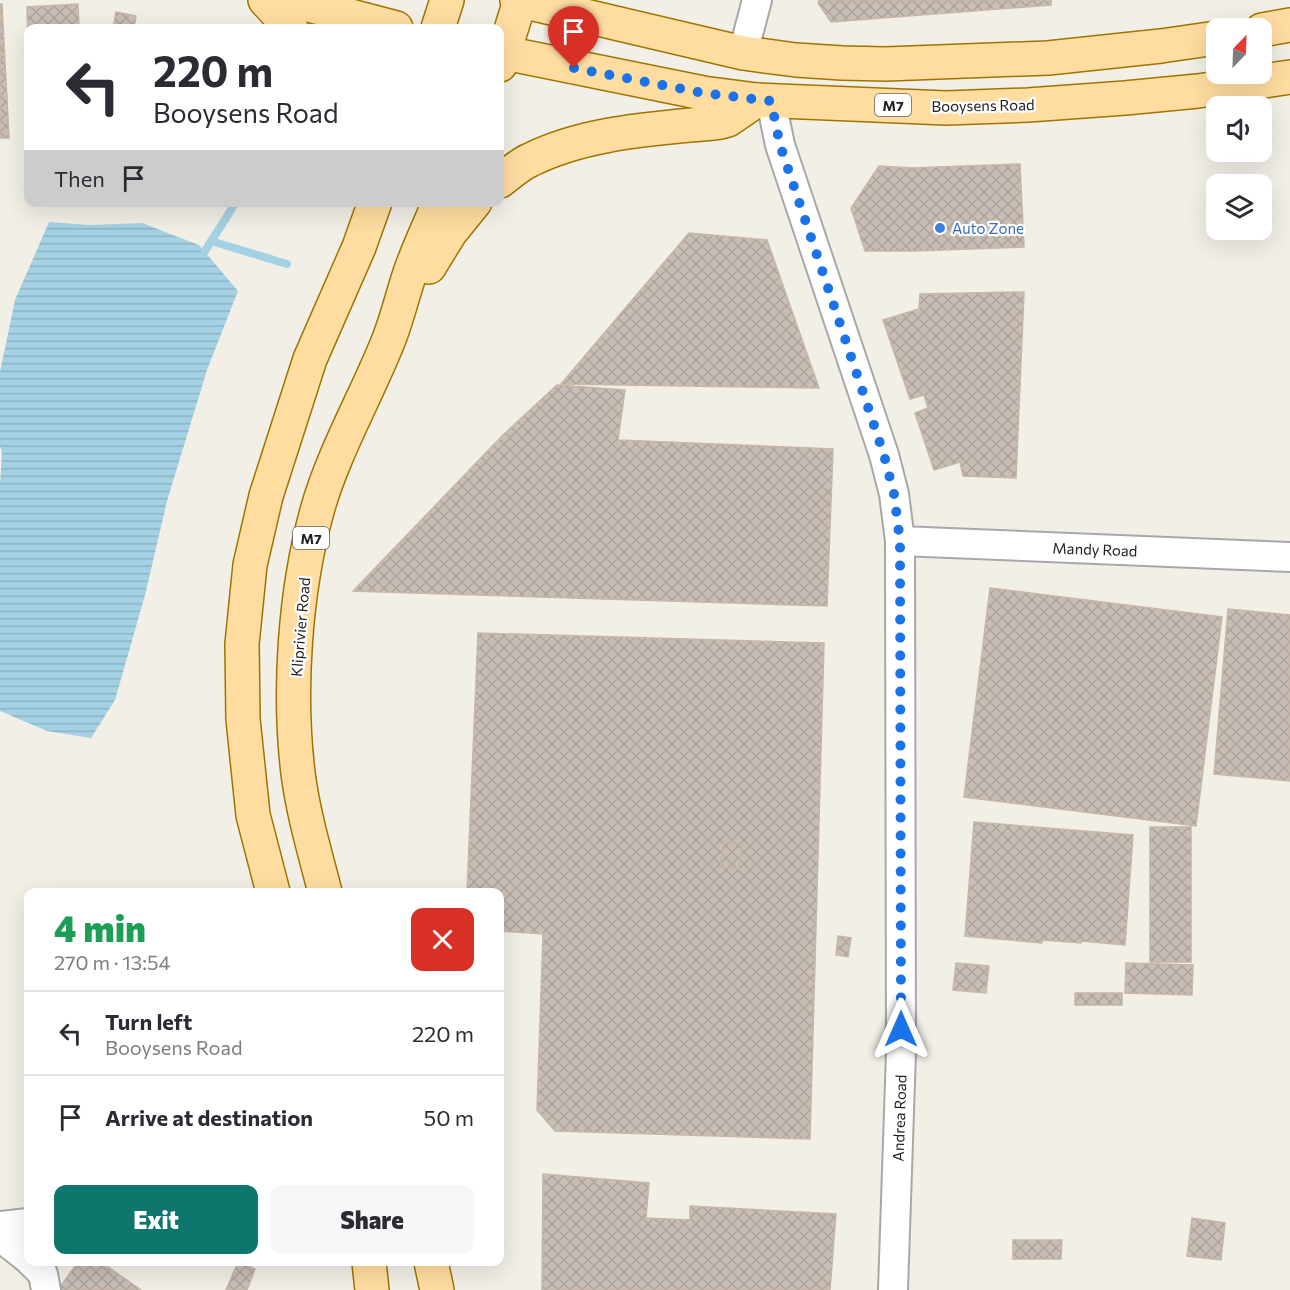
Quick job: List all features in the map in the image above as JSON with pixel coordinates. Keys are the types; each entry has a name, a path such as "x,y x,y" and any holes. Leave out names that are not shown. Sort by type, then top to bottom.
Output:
{"main road":[{"path":"265,0 287,24"},
{"path":"290,0 381,24"},
{"path":"439,24 447,0"},
{"name":"M7","path":"504,48 519,0 614,12 743,53 796,60 886,64 1048,58 1206,39"},
{"path":"1272,28 1290,25"},
{"name":"Booysens Road","path":"504,58 703,93 764,100 946,108 1028,105 1198,91 1290,77"},
{"path":"504,178 528,161 555,149 600,137 721,122 764,100"},
{"path":"358,207 359,247"},
{"path":"272,888 253,815 243,719 242,644 250,565 266,496 310,359 359,247 373,207"},
{"name":"Kliprivier Road","path":"324,888 304,812 298,772 294,707 297,623 306,561 317,509 390,337 411,269 437,207"},
{"path":"390,337 450,233 471,207"},
{"path":"369,1266 372,1290"},
{"path":"431,1266 437,1290"}],"street":[{"path":"743,53 758,0"},
{"name":"Andrea Road","path":"764,100 884,455 894,494 900,541 901,1052 893,1290"},
{"name":"Mandy Road","path":"900,541 1290,558"},
{"path":"0,1226 24,1223"},
{"path":"0,1237 24,1255"},
{"path":"36,1266 43,1274 46,1290"}],"water":[{"path":"49,222 89,225 142,223 199,245 238,291 207,370 167,501 145,595 115,700 91,738 47,731 0,711 2,453 0,446 0,372 15,300"}],"building":[{"path":"819,0 1051,0 1051,5 831,22 818,3"},
{"path":"0,4 2,4 9,138 0,138"},
{"path":"78,4 79,24 28,24 27,7"},
{"path":"116,12 136,16 135,24 114,24"},
{"name":"Auto Zone","path":"1020,164 1024,247 865,251 851,208 879,166 912,168"},
{"path":"689,233 767,240 819,388 561,384"},
{"path":"1024,292 1016,478 963,476 960,462 934,470 915,413 928,408 924,395 910,399 883,320 919,309 920,294"},
{"path":"557,385 625,390 618,440 833,449 827,606 353,591 503,435"},
{"path":"990,588 1222,617 1196,826 964,797"},
{"path":"1228,609 1290,615 1290,781 1214,774"},
{"path":"478,633 824,643 810,1139 555,1131 537,1110 543,934 504,931 504,888 467,888"},
{"path":"974,822 1133,835 1125,945 1042,940 1042,943 965,936"},
{"path":"1150,827 1191,827 1191,962 1150,962"},
{"path":"724,841 742,844 739,869 720,867"},
{"path":"838,936 851,938 848,957 836,955"},
{"path":"956,963 989,966 986,993 953,990"},
{"path":"1126,963 1193,965 1192,995 1125,993"},
{"path":"1075,993 1122,993 1122,1005 1075,1005"},
{"path":"543,1174 649,1183 646,1218 690,1220 690,1206 836,1214 830,1290 542,1290"},
{"path":"1192,1218 1225,1223 1221,1260 1187,1256"},
{"path":"1013,1240 1062,1240 1061,1259 1013,1259"},
{"path":"75,1266 107,1266 141,1290 58,1290"},
{"path":"236,1266 248,1266 255,1269 247,1290 226,1290"}],"waterway":[{"path":"205,251 233,207"},
{"path":"211,241 287,264"}],"place":[{"name":"Auto Zone","path":"940,228"}],"route":[{"path":"574,68 703,93 771,101 780,145 884,455 894,494 900,541 901,1029"}]}
